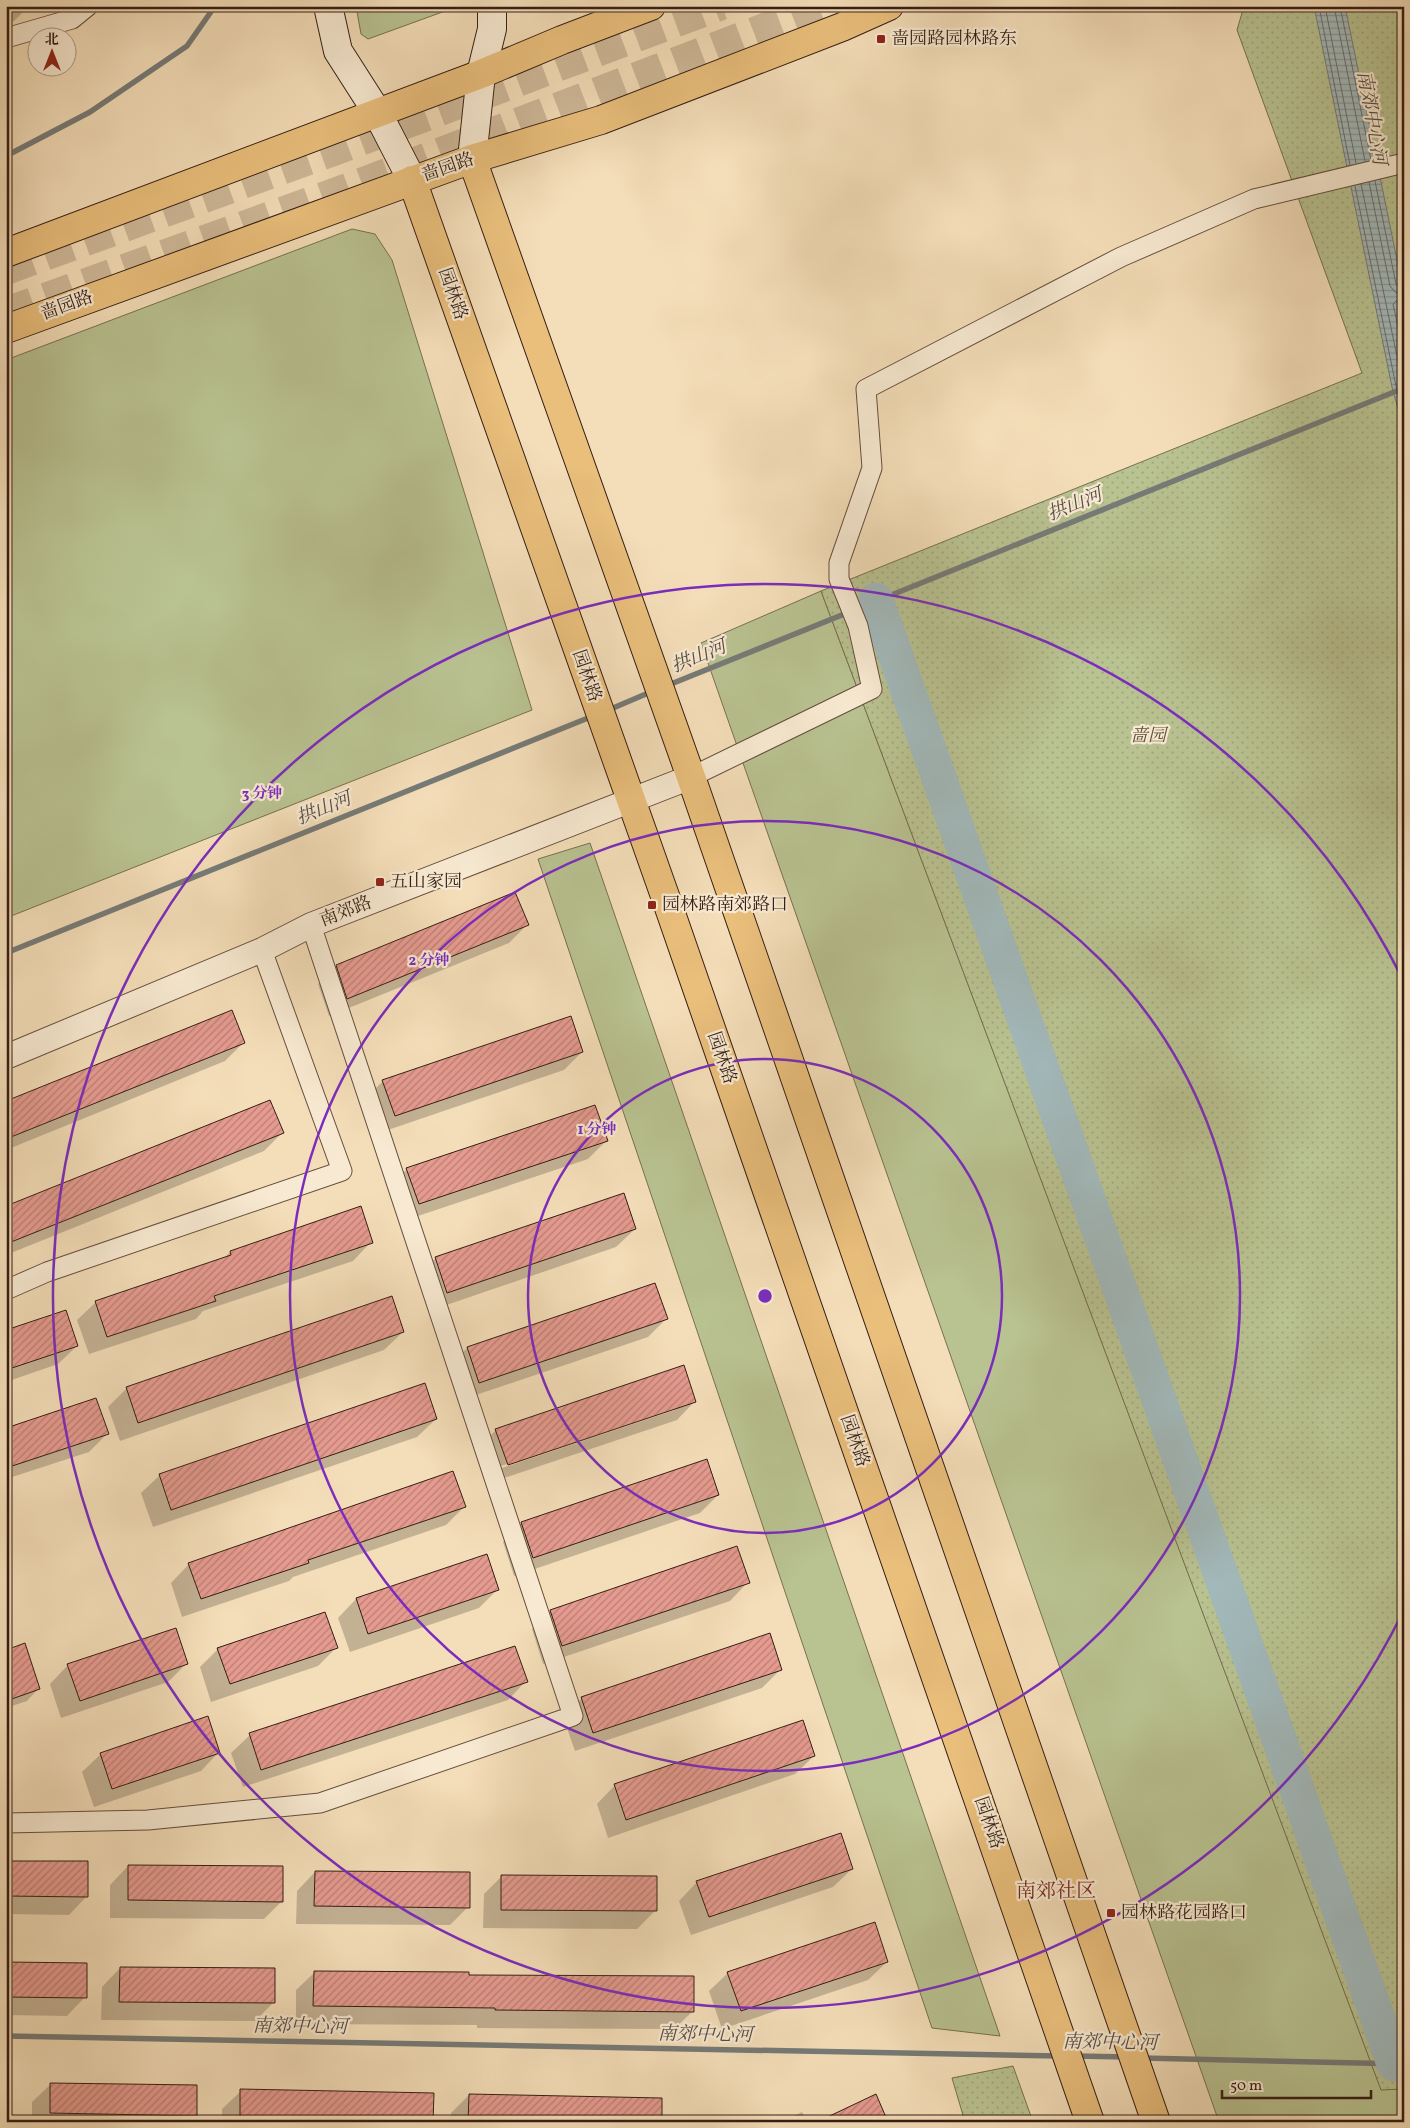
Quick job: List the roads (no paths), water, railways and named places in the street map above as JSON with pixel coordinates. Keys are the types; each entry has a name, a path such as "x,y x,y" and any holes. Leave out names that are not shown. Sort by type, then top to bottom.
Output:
{"main road":[{"name":"园林路","path":"328,6 338,51 377,112 412,180 1063,2039 1090,2122"},
{"path":"492,6 492,29 481,74 472,159 691,777 1156,2122"},
{"path":"6,253 481,74 651,6"},
{"name":"啬园路","path":"6,329 412,180 472,159 601,120 842,27 889,6"}],"street":[{"path":"6,38 72,19 88,6"},
{"path":"691,777 872,689 858,626 839,579 839,563 872,468 866,390 1121,258 1254,198 1324,180 1404,163"},
{"name":"南郊路","path":"6,1057 262,950 311,925 629,799 691,777"},
{"path":"6,1823 148,1820 320,1803 573,1716 311,925"},
{"path":"6,1290 47,1272 342,1171 262,950"}],"water":[{"path":"1314,6 1345,6 1404,294 1404,427 1393,392"},
{"path":"1404,673 1404,842 1399,772"}],"waterway":[{"path":"6,156 90,112 187,46 215,6"},
{"name":"拱山河","path":"666,686 1404,388"},
{"path":"876,600 1394,2064"},
{"name":"拱山河","path":"606,711 653,691"},
{"name":"拱山河","path":"6,953 593,716"},
{"name":"南郊中心河","path":"6,2036 1059,2056"},
{"name":"南郊中心河","path":"1076,2056 1127,2057"},
{"name":"南郊中心河","path":"1141,2058 1404,2064"}],"tunnel":[{"path":"6,271 339,150 722,6"},
{"path":"6,311 345,188 819,6"}],"place":[{"name":"啬园路园林路东","path":"881,39"},
{"name":"五山家园","path":"380,882"},
{"name":"园林路南郊路口","path":"652,905"},
{"name":"园林路花园路口","path":"1111,1913"}],"district":[{"name":"南郊社区","path":"1056,1892"}],"park label":[{"name":"啬园","path":"1148,736"}]}
